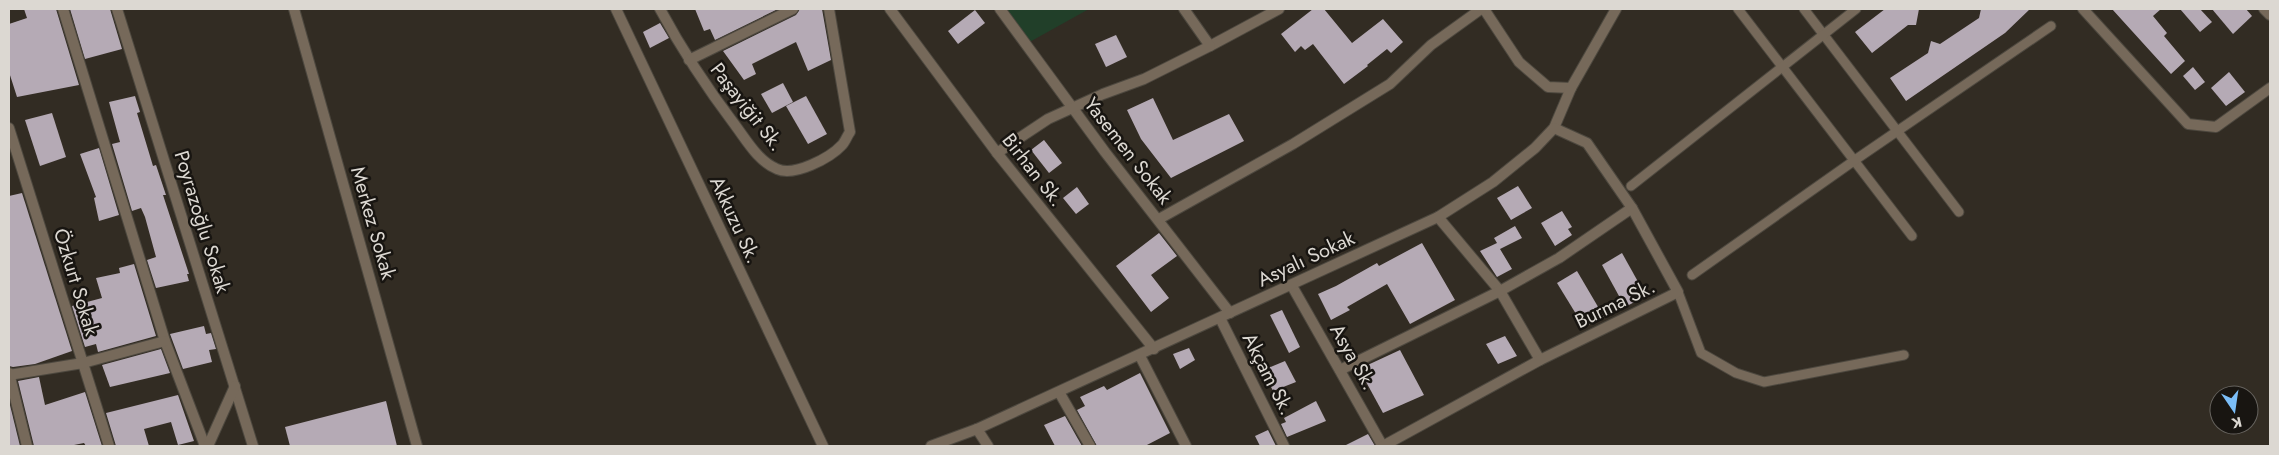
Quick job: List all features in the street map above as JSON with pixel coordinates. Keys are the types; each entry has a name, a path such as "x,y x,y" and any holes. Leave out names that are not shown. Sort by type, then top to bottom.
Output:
{"street":[{"path":"63,9 165,341 207,446"},
{"name":"Poyrazoğlu Sokak","path":"117,9 254,446"},
{"name":"Merkez Sokak","path":"294,9 417,446"},
{"name":"Akkuzu Sk.","path":"616,9 823,446"},
{"name":"Paşayiğit Sk.","path":"660,9 689,60 759,157 775,169 784,172 818,162 843,144 850,132 829,9"},
{"path":"689,60 793,9"},
{"name":"Birhan Sk.","path":"890,9 996,153 1154,349"},
{"name":"Yasemen Sokak","path":"1000,9 1073,109 1230,313"},
{"path":"1184,9 1210,46"},
{"path":"996,153 1023,134 1103,94 1144,79 1279,9"},
{"path":"1159,219 1293,144 1390,84 1431,45 1483,9 1520,62 1548,87 1571,88"},
{"name":"Asyalı Sokak","path":"931,446 977,429 1292,286 1438,217 1493,182 1535,148 1554,128 1571,88 1616,9"},
{"path":"2083,9 2188,124 2216,127 2270,88"},
{"path":"2264,9 2270,15"},
{"name":"Özkurt Sokak","path":"9,128 109,446"},
{"name":"Burma Sk.","path":"1383,446 1540,360 1678,292 1632,208 1587,143 1554,128"},
{"path":"1340,370 1500,291 1559,258 1632,208"},
{"path":"1438,217 1500,291 1540,360"},
{"name":"Asya Sk.","path":"1292,286 1383,446"},
{"name":"Akçam Sk.","path":"1220,318 1284,446"},
{"path":"27,446 9,374 83,363 165,341"},
{"path":"1140,356 1186,446"},
{"path":"207,446 235,386"},
{"path":"1059,392 1090,446"},
{"path":"977,429 988,446"}],"lane":[{"path":"1738,9 1912,236"},
{"path":"1804,9 1959,212"},
{"path":"1632,186 1856,9"},
{"path":"1692,275 1898,130 2051,26"},
{"path":"1678,292 1701,353 1736,373 1764,382 1904,355"}],"green space":[{"path":"1000,9 1089,9 1026,44"}],"building":[{"path":"24,9 56,9 79,85 17,97 9,72 9,24 27,18"},
{"path":"70,9 110,9 122,49 85,59"},
{"path":"695,9 778,9 715,40 710,29 704,31"},
{"path":"800,9 822,9 831,60 808,71 796,42 752,64 756,74 744,80 723,51 796,15"},
{"path":"1313,9 1324,9 1352,43 1383,19 1403,42 1391,53 1387,49 1344,84 1313,44 1305,50 1301,46 1295,52 1281,34"},
{"path":"1885,9 1919,9 1916,25 1908,25 1872,53 1855,32"},
{"path":"1981,9 2030,9 2005,33 1906,101 1890,78 1928,53 1931,41 1940,44 1979,18"},
{"path":"2112,9 2161,9 2153,16 2167,33 2164,36 2185,61 2171,74"},
{"path":"2180,9 2200,9 2212,22 2200,32"},
{"path":"2212,9 2246,9 2252,16 2233,34"},
{"path":"975,10 985,23 958,44 948,31"},
{"path":"660,23 669,38 650,48 643,32"},
{"path":"1116,35 1127,57 1106,67 1095,44"},
{"path":"2193,67 2205,82 2195,90 2183,76"},
{"path":"2229,72 2245,92 2226,106 2211,88"},
{"path":"783,83 793,102 772,113 761,94"},
{"path":"135,96 140,112 137,113 153,166 156,165 166,195 163,195 189,274 187,274 189,281 156,288 147,260 156,257 145,217 141,208 132,211 112,144 120,142 109,102"},
{"path":"806,96 827,134 808,144 786,106"},
{"path":"1153,98 1173,140 1229,114 1244,141 1171,178 1141,139 1127,110"},
{"path":"52,113 66,157 40,166 25,120"},
{"path":"1044,140 1062,163 1049,173 1031,150"},
{"path":"99,148 119,215 99,221 94,198 96,197 80,154"},
{"path":"1518,186 1532,208 1511,220 1497,198"},
{"path":"1077,187 1089,204 1076,214 1063,198"},
{"path":"22,193 72,351 35,364 13,367 9,366 9,196"},
{"path":"1562,211 1572,227 1568,229 1572,235 1555,246 1541,223"},
{"path":"1515,226 1522,238 1500,249 1512,269 1497,277 1480,251 1497,243 1494,238"},
{"path":"1159,233 1177,256 1151,275 1169,298 1151,312 1116,266"},
{"path":"1422,243 1455,300 1410,324 1387,284 1347,307 1350,310 1331,320 1318,294 1377,263 1379,266"},
{"path":"1622,253 1646,296 1625,307 1602,265"},
{"path":"134,264 156,336 98,352 96,344 85,347 72,306 102,298 96,278 120,273 119,268"},
{"path":"1577,271 1604,317 1584,327 1557,283"},
{"path":"1282,310 1300,347 1289,353 1270,315"},
{"path":"204,326 206,334 211,333 216,349 209,350 212,362 183,369 170,334"},
{"path":"1505,336 1517,356 1498,364 1486,344"},
{"path":"1189,348 1195,360 1180,369 1173,354"},
{"path":"161,349 170,373 110,387 102,365"},
{"path":"1400,350 1424,395 1383,413 1359,369"},
{"path":"1285,361 1296,382 1273,391 1263,370"},
{"path":"1140,373 1170,433 1145,446 1097,446 1077,410 1085,406 1080,397 1104,386 1107,390"},
{"path":"39,377 45,405 85,392 102,446 86,446 84,443 69,446 34,446 18,381"},
{"path":"178,395 194,441 178,445 171,422 144,429 149,446 116,446 106,413"},
{"path":"9,401 20,446 9,446"},
{"path":"386,401 397,446 290,446 285,427"},
{"path":"1316,401 1326,421 1287,437 1281,424 1286,422 1284,418"},
{"path":"1065,416 1082,446 1055,446 1044,425"},
{"path":"1268,430 1276,446 1260,446 1255,436"},
{"path":"1368,434 1375,446 1344,446"}]}
